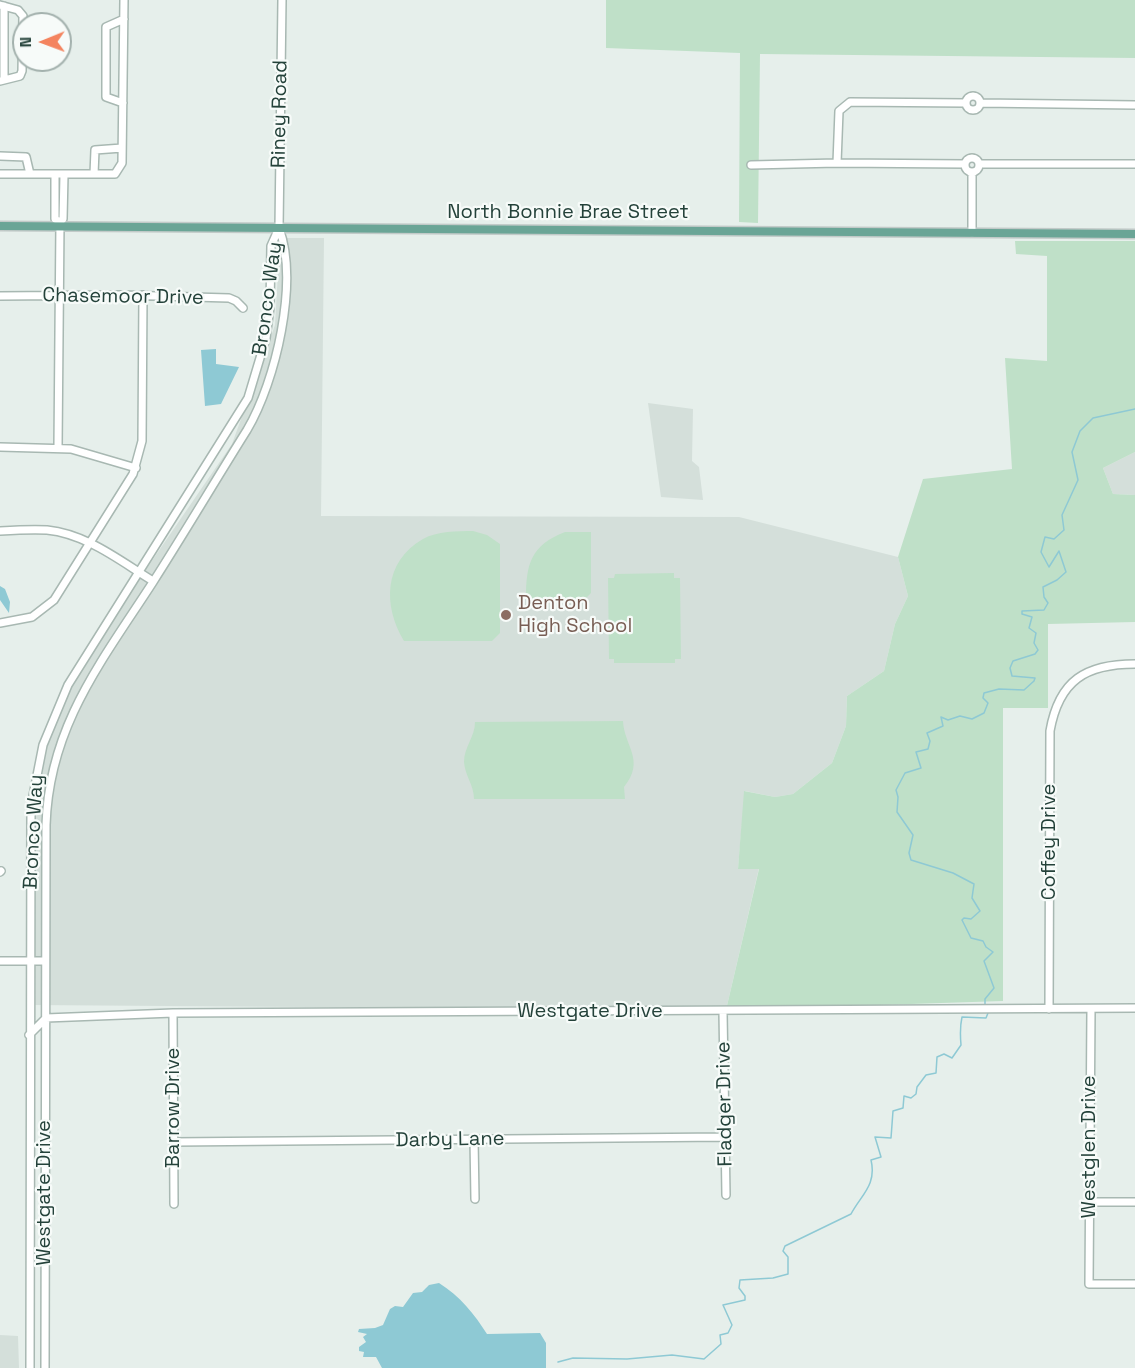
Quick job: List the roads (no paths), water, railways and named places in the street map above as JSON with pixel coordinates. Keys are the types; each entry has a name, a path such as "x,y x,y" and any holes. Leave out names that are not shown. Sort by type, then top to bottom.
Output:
{"main road":[{"name":"North Bonnie Brae Street","path":"0,226 60,224 279,228 1135,234"}],"street":[{"path":"0,174 115,174 120,170 124,0"},
{"name":"Riney Road","path":"279,228 282,0"},
{"path":"2,6 18,10 23,16 22,71 20,76 2,81 2,6"},
{"path":"123,103 106,97 106,27 124,19"},
{"path":"837,163 839,111 850,102 966,103 967,108 973,111 979,108 981,103 1135,105"},
{"path":"94,174 95,150 122,148"},
{"path":"0,156 26,157 30,174"},
{"path":"965,164 967,160 974,158 980,165 1135,164"},
{"path":"751,165 965,164 972,172 972,233"},
{"path":"972,172 980,165"},
{"path":"55,175 55,219 60,224"},
{"path":"58,447 60,224 63,219 64,175"},
{"name":"Bronco Way","path":"29,1018 32,806 43,745 68,685 248,398 266,338 270,307 271,246 279,228"},
{"name":"Bronco Way","path":"45,1018 46,806 58,746 66,725 96,667 153,582 259,410 269,383 282,329 285,245 279,228"},
{"name":"Chasemoor Drive","path":"0,296 143,296 233,299 243,308"},
{"path":"0,623 24,620 48,606 92,543 136,468 142,441 143,296"},
{"path":"0,447 58,447 95,454 136,468"},
{"path":"0,531 53,531 92,543 153,582"},
{"name":"Coffey Drive","path":"1049,1009 1050,731 1056,705 1073,681 1101,666 1135,664"},
{"path":"0,962 45,961"},
{"name":"Westgate Drive","path":"45,1368 45,1018 173,1013 723,1012 1135,1008"},
{"name":"Westglen Drive","path":"1091,1009 1089,1284 1135,1284"},
{"name":"Fladger Drive","path":"723,1012 726,1195"},
{"name":"Barrow Drive","path":"173,1013 174,1204"},
{"name":"Westgate Drive","path":"29,1018 30,1368"},
{"path":"29,1035 45,1018"},
{"name":"Darby Lane","path":"174,1142 725,1137"},
{"path":"474,1139 475,1199"},
{"path":"1090,1202 1135,1202"}],"water":[{"path":"216,349 216,364 239,367 221,404 205,406 201,350"},
{"path":"0,586 5,589 10,602 9,613 0,600"},
{"path":"439,1283 466,1306 487,1334 540,1333 546,1343 546,1368 382,1368 376,1357 363,1357 364,1352 359,1351 359,1347 366,1342 363,1337 367,1334 358,1332 359,1329 383,1325 390,1309 395,1306 403,1307 413,1293 422,1292 429,1285"}],"waterway":[{"path":"985,1005 985,999 994,988 984,961 993,952 986,947 983,941 971,938 962,920 971,919 980,911 972,898 974,884 953,873 911,860 909,853 913,835 897,812 896,790 905,773 921,768 916,752 928,749 930,741 927,733 943,726 941,717 948,720 960,716 972,719 984,713 988,703 983,698 984,693 999,689 1024,690 1034,681 1035,678 1012,676 1010,668 1013,661 1035,654 1038,650 1034,643 1036,633 1029,628 1032,617 1022,614 1022,611 1044,610 1048,603 1044,597 1043,587 1066,572 1059,551 1049,567 1041,552 1045,537 1054,539 1064,530 1062,515 1078,480 1072,452 1080,431 1093,418 1135,409"},
{"path":"558,1362 573,1358 627,1359 672,1355 704,1359 721,1344 720,1335 728,1333 732,1325 723,1305 745,1300 739,1288 740,1280 773,1278 788,1274 788,1257 783,1251 785,1246 851,1214 870,1183 871,1160 881,1157 875,1137 891,1138 893,1111 903,1108 904,1096 911,1098 916,1094 917,1087 926,1075 936,1073 937,1057 944,1054 952,1058 961,1045 962,1017 986,1018 988,1013"}],"place":[{"name":"Denton High School","path":"506,615"}]}
